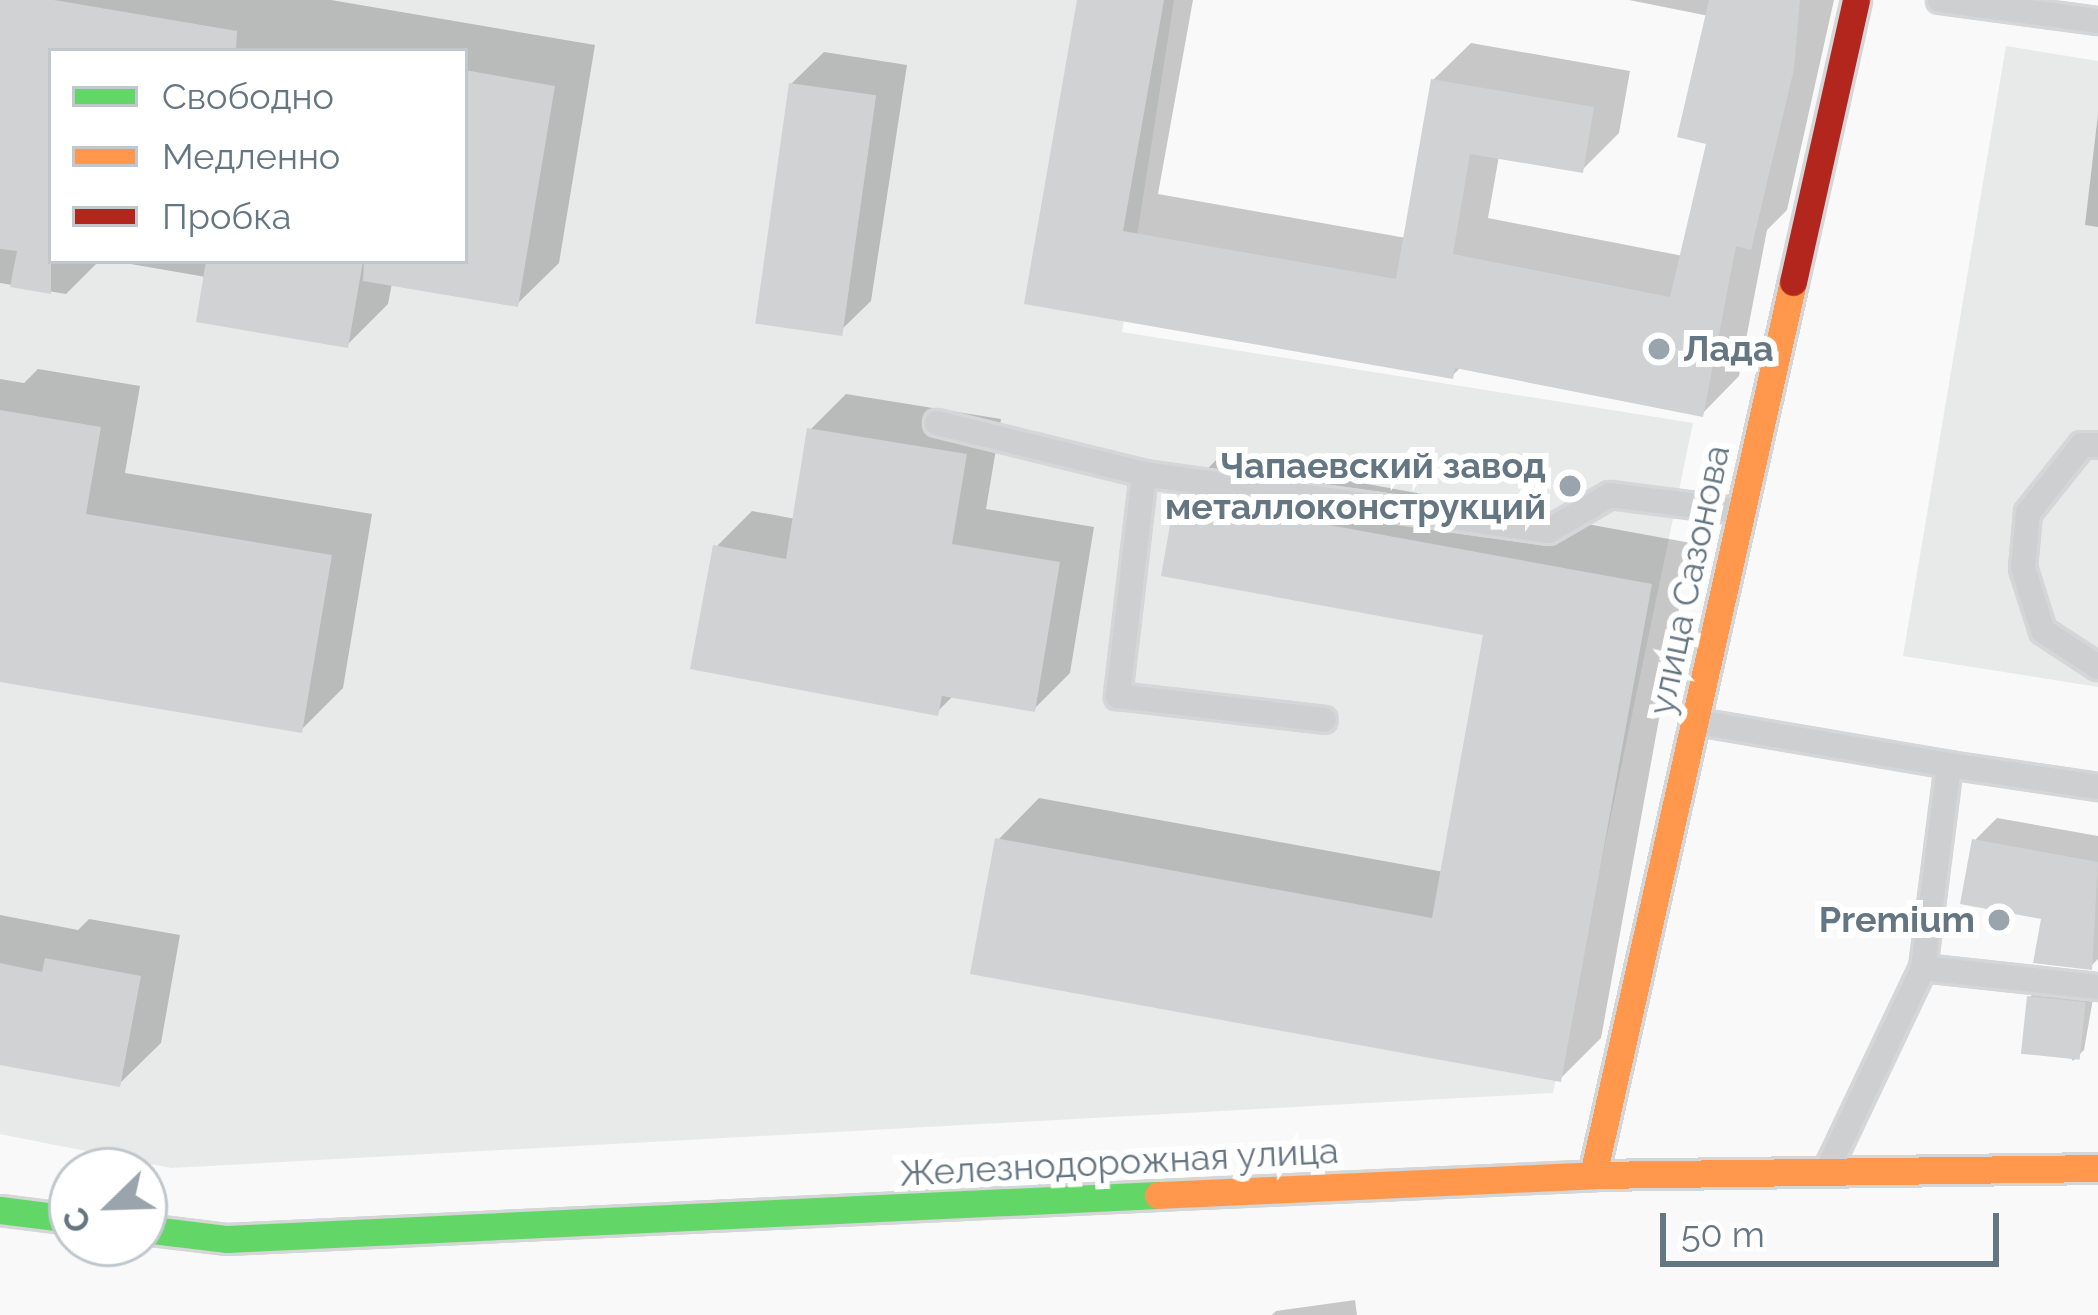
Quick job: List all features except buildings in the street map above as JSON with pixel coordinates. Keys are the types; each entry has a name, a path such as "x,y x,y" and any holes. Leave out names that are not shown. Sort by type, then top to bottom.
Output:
{"main road":[{"name":"улица Сазонова","path":"1593,1175 1856,0"},
{"name":"Железнодорожная улица","path":"168,1231 227,1239 1593,1175 2098,1168"},
{"path":"0,1210 48,1217"}],"lane":[{"path":"1940,0 2098,21"},
{"path":"937,424 1144,475 1548,530 1610,495 1739,512"},
{"path":"2098,445 2082,445 2028,513 2023,568 2043,631 2098,667"},
{"path":"1144,475 1118,696 1324,720"},
{"path":"1695,722 2098,787"},
{"path":"1827,1172 1923,968 1949,764"},
{"path":"1923,968 2098,987"}],"shaded area":[{"path":"0,0 1174,0 1122,332 1693,423 1553,1093 171,1168 168,1147 65,1147 0,1134"},
{"path":"2006,46 2098,61 2098,687 1903,656"}],"traffic: fast":[{"path":"168,1232 227,1239 1158,1195"},
{"path":"0,1210 48,1216"}],"traffic: slow":[{"path":"1593,1175 1793,282"},
{"path":"1158,1195 1593,1175 2098,1168"}],"traffic: jam":[{"path":"1793,282 1856,0"}],"place":[{"name":"Лада","path":"1659,349"},
{"name":"Чапаевский завод металлоконструкций","path":"1570,486"},
{"name":"Premium","path":"1999,920"}]}
